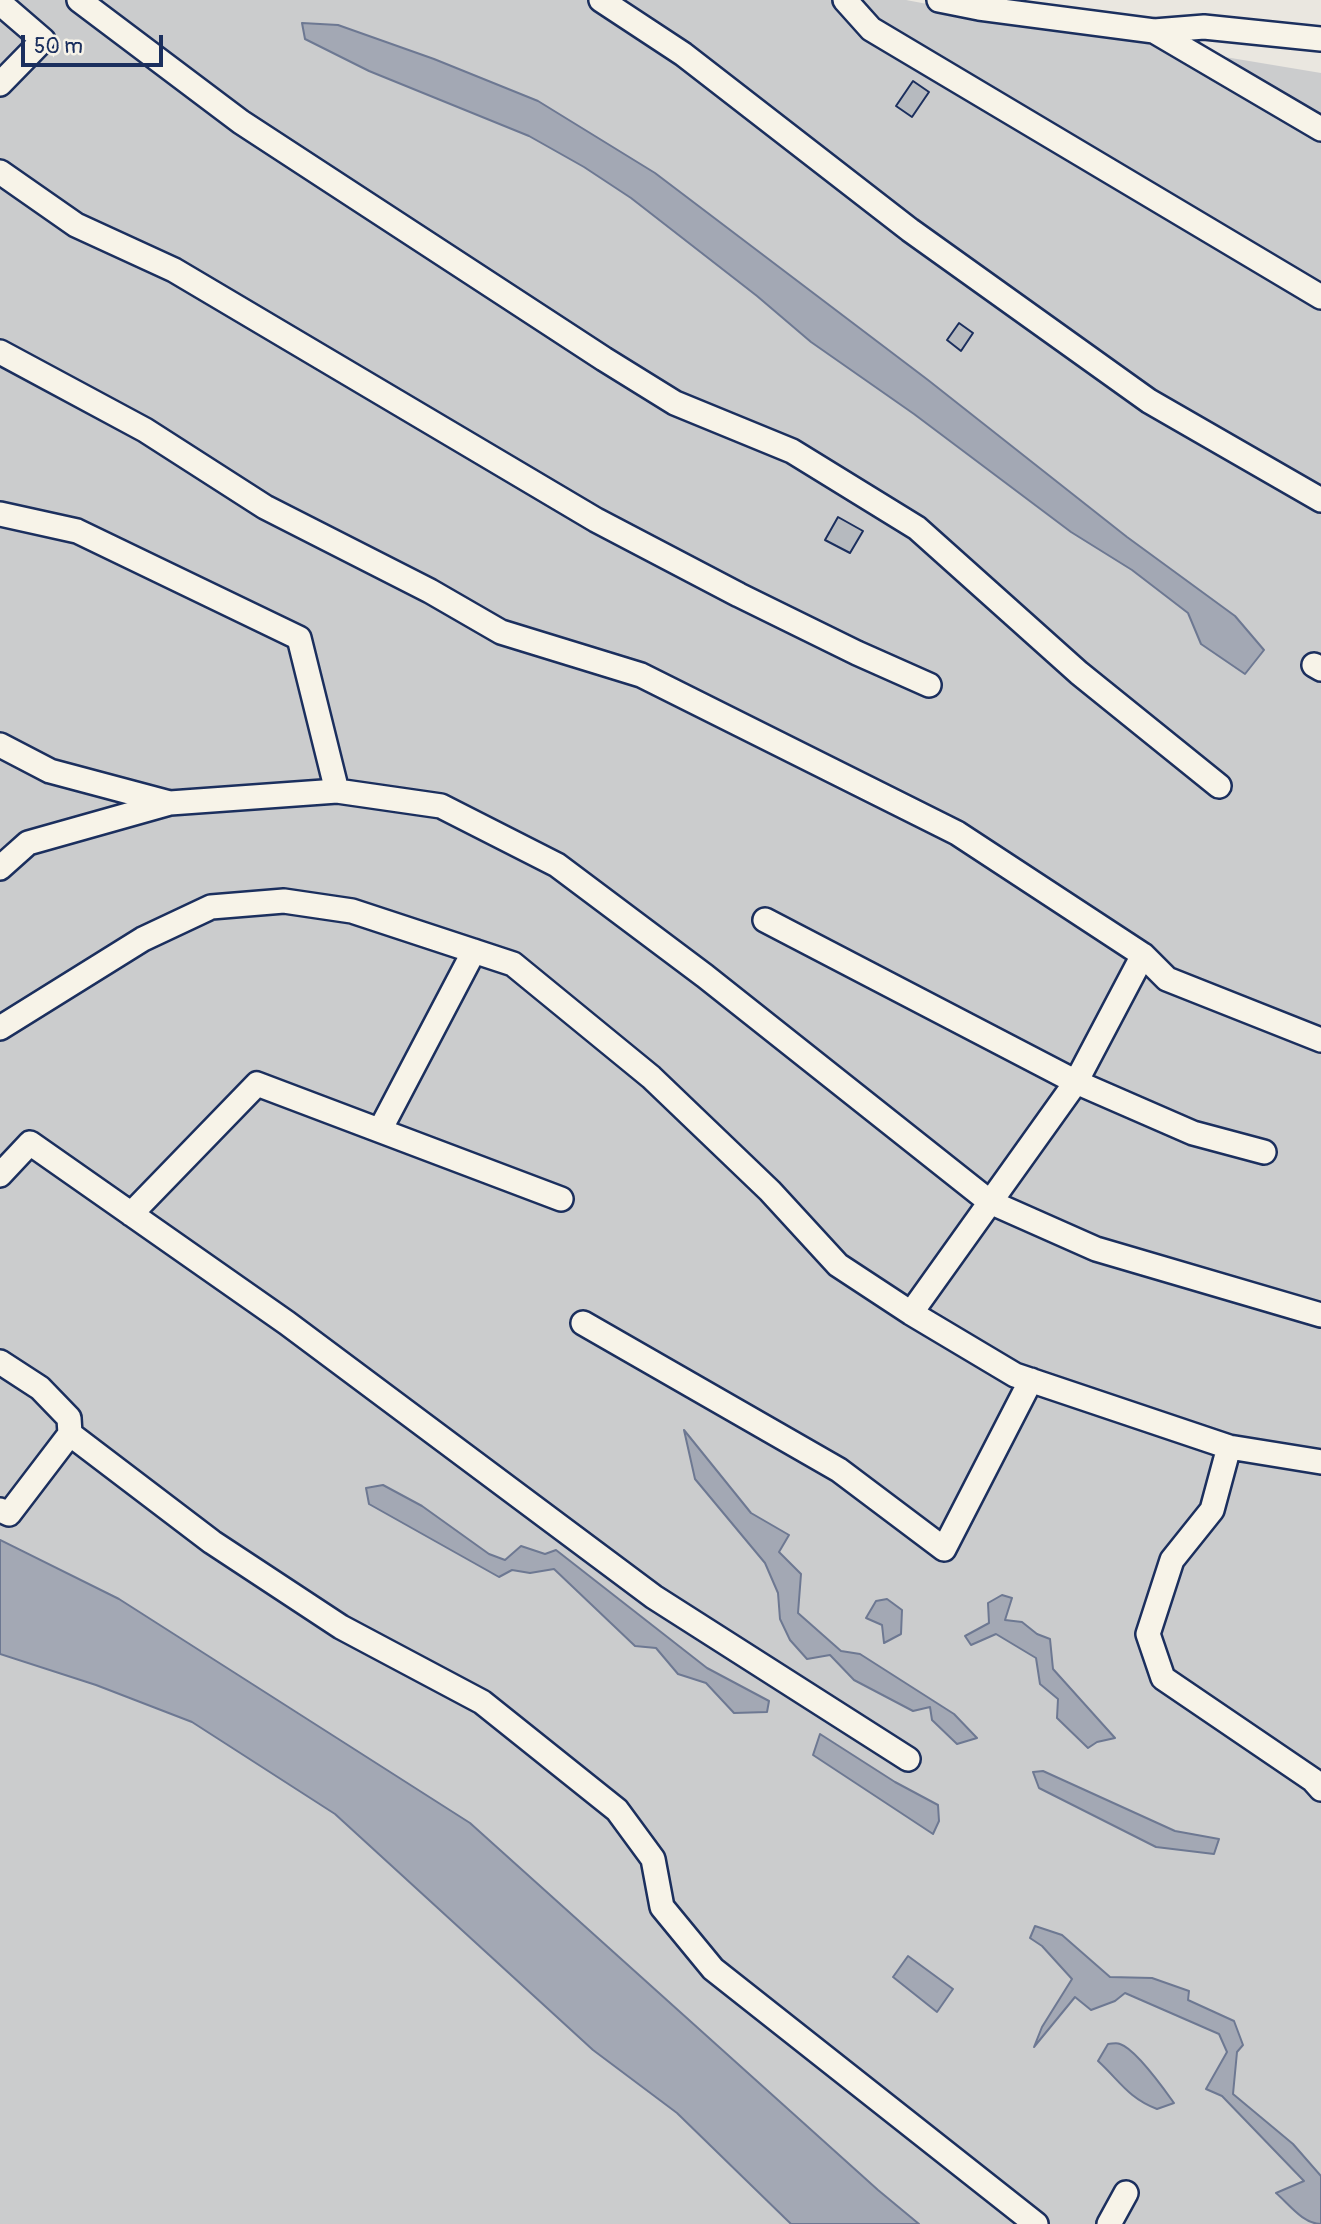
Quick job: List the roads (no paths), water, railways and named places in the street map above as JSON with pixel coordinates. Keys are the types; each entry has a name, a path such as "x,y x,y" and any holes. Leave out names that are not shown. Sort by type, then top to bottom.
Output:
{"street":[{"path":"79,0 241,122 614,365 675,403 792,451 916,528 1079,673 1219,786"},
{"path":"601,0 683,54 910,230 1149,401 1321,500"},
{"path":"845,0 872,29 1321,296"},
{"path":"939,0 979,8 1154,31 1204,27 1321,39"},
{"path":"0,3 43,40 0,84"},
{"path":"1154,31 1321,130"},
{"path":"0,172 76,225 174,270 596,520 845,648 929,685"},
{"path":"0,352 145,430 265,507 430,591 500,632 641,675 957,834 1143,955 1167,979 1321,1040"},
{"path":"0,514 76,531 299,638 337,791"},
{"path":"0,745 50,771 170,803"},
{"path":"0,868 28,844 170,803 337,791 441,806 557,865 705,976 990,1202 1096,1249 1321,1315"},
{"path":"0,1028 143,939 212,907 284,901 352,911 474,951 513,964 651,1077 770,1191 838,1265 911,1313 1015,1375 1228,1447 1321,1462"},
{"path":"765,920 1076,1082 1193,1133 1264,1152"},
{"path":"380,1130 474,951"},
{"path":"911,1313 1076,1082 1143,955"},
{"path":"131,1214 257,1084 561,1199"},
{"path":"0,1174 30,1143 287,1323 654,1597 908,1759"},
{"path":"583,1323 839,1470 944,1549 1031,1380"},
{"path":"0,1362 40,1388 69,1418 69,1434 9,1514 0,1510"},
{"path":"69,1434 212,1542 341,1627 482,1702 617,1810 653,1859 662,1907 713,1969 1036,2224"},
{"path":"1228,1447 1212,1510 1172,1560 1148,1634 1163,1678 1313,1780 1321,1789"},
{"path":"1109,2224 1126,2193"}]}
